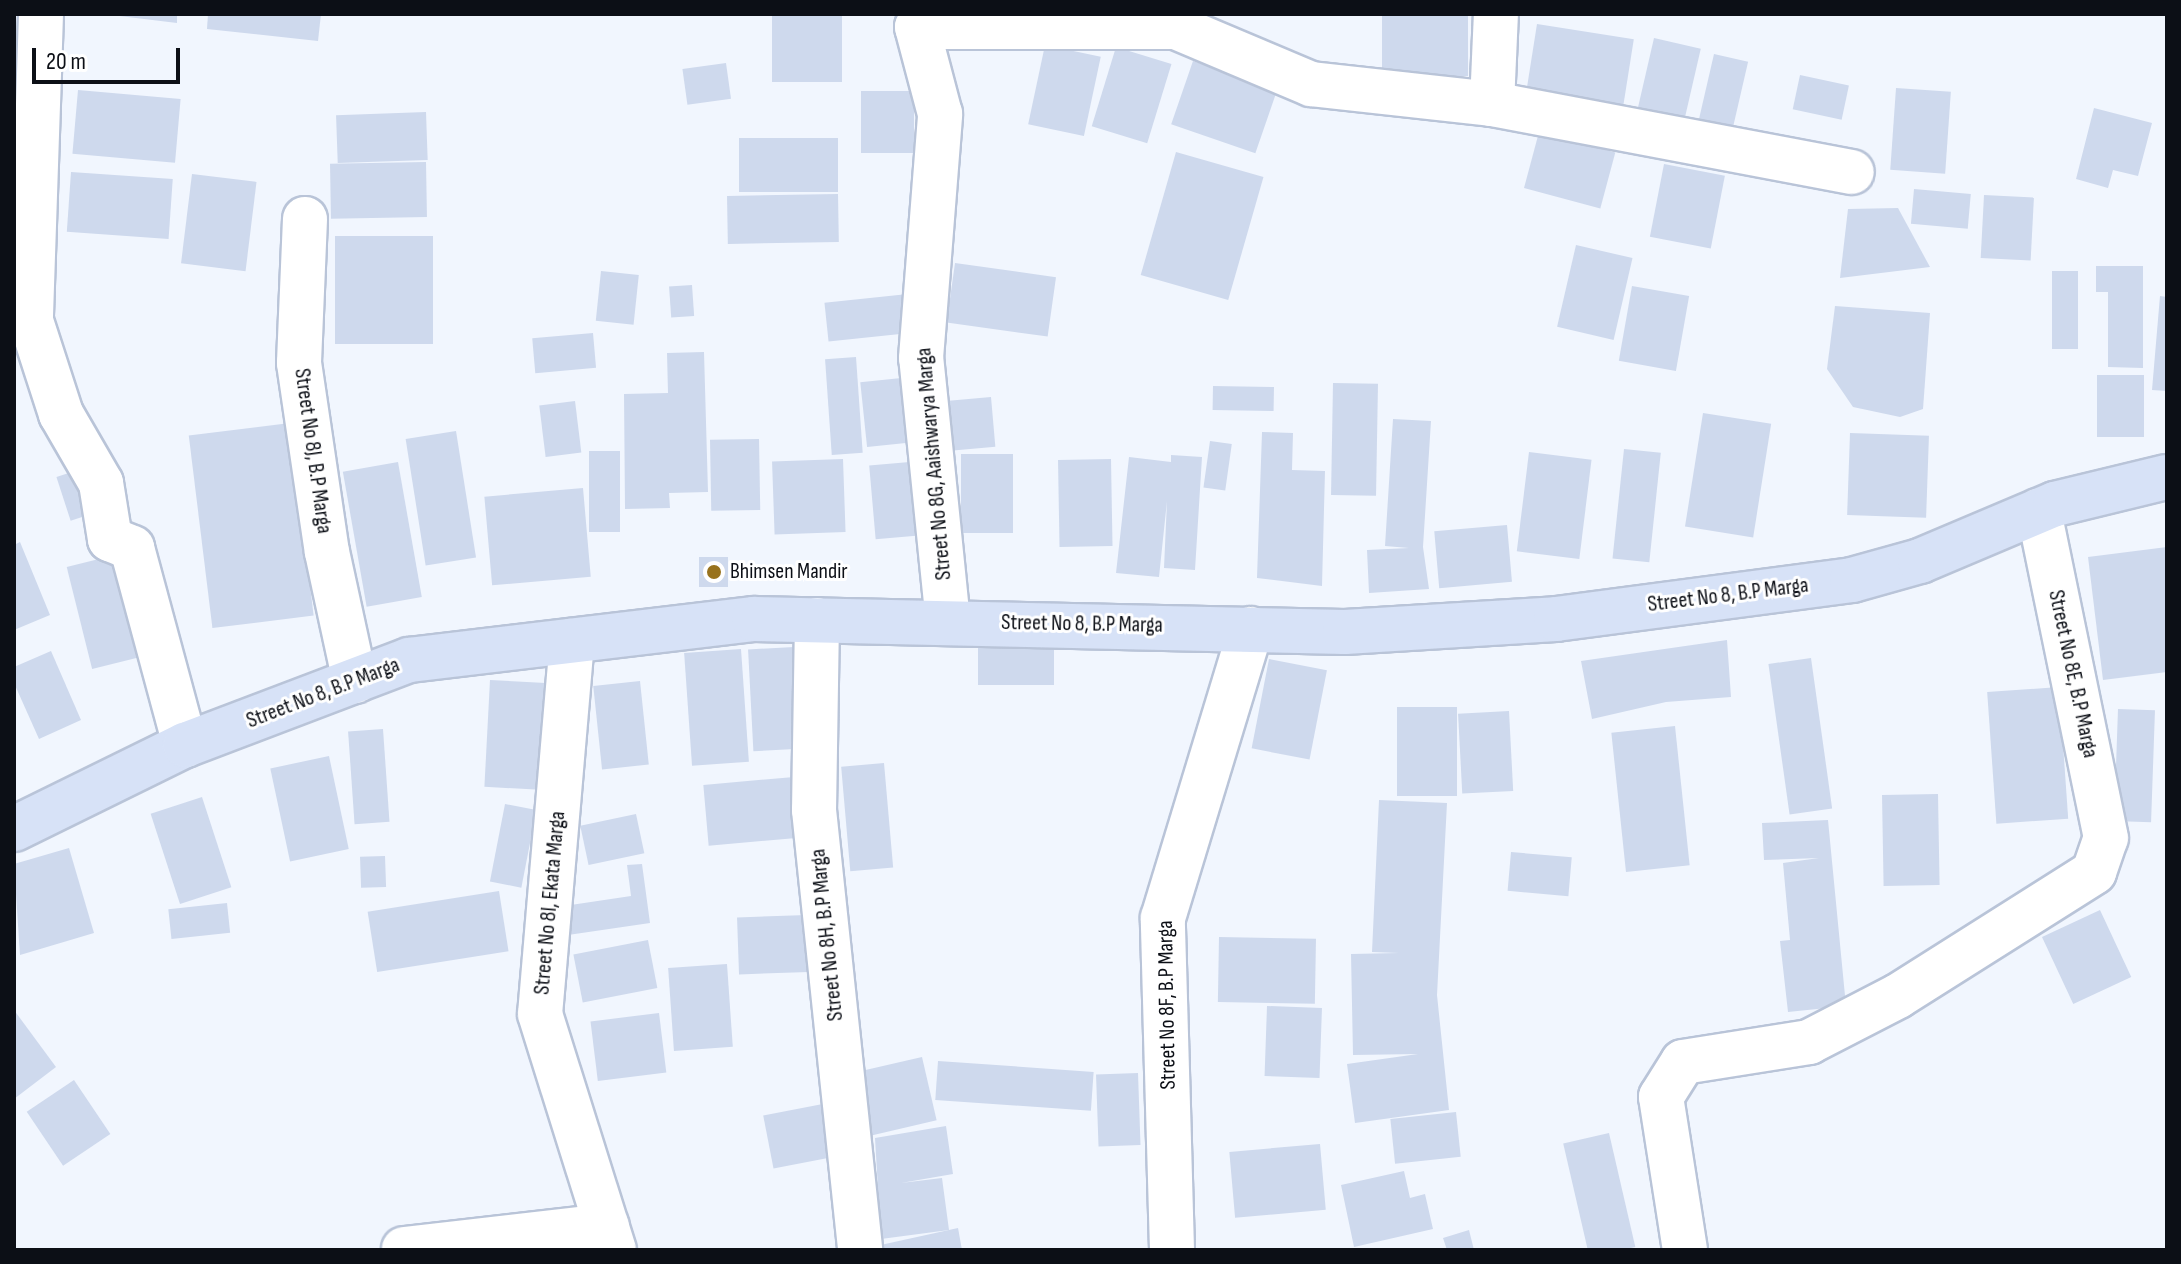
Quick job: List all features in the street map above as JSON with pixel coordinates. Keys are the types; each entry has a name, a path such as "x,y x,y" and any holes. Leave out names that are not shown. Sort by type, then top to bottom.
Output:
{"main road":[{"name":"Street No 8, B.P Marga","path":"14,829 185,745 409,660 754,619 1345,632 1556,619 1852,580 1920,561 2039,511 2167,477"}],"street":[{"path":"41,14 23,213 31,321 46,377 80,454 101,483 110,539 132,548 185,745"},
{"path":"1492,104 1496,14"},
{"path":"914,20 1176,21 1311,84 1492,104 1852,172"},
{"name":"Street No 8G, Aaishwarya Marga","path":"914,20 940,114 921,358 948,622"},
{"name":"Street No 8J, B.P Marga","path":"305,219 299,363 327,552 355,681"},
{"name":"Street No 8E, B.P Marga","path":"1685,1250 1661,1097 1683,1062 1809,1042 1898,996 2094,872 2106,838 2039,511"},
{"name":"Street No 8H, B.P Marga","path":"817,620 814,810 860,1250"},
{"name":"Street No 8F, B.P Marga","path":"1172,1250 1163,918 1251,629"},
{"name":"Street No 8I, Ekata Marga","path":"572,641 540,1014 610,1238"},
{"path":"404,1249 610,1238"}],"building":[{"path":"103,14 177,14 177,23"},
{"path":"208,14 321,14 318,41 207,29"},
{"path":"772,14 842,14 842,82 772,82"},
{"path":"1382,14 1468,14 1468,76 1382,76"},
{"path":"1537,24 1634,39 1623,107 1526,92"},
{"path":"1654,38 1701,49 1684,120 1638,109"},
{"path":"1045,45 1101,57 1084,136 1028,124"},
{"path":"1116,47 1171,64 1147,143 1092,126"},
{"path":"28,51 33,110 14,112 14,53"},
{"path":"1714,54 1748,62 1732,132 1698,124"},
{"path":"1193,61 1277,90 1255,153 1171,124"},
{"path":"726,63 731,99 687,105 682,69"},
{"path":"1800,75 1849,85 1842,120 1793,109"},
{"path":"1896,88 1951,92 1945,174 1890,170"},
{"path":"78,90 181,99 175,163 72,154"},
{"path":"861,91 914,91 914,153 861,153"},
{"path":"2094,108 2152,123 2138,176 2113,170 2108,188 2076,179"},
{"path":"426,112 428,160 338,163 336,115"},
{"path":"1539,132 1615,152 1600,208 1524,188"},
{"path":"739,138 838,138 838,192 739,192"},
{"path":"1176,152 1263,177 1228,300 1141,275"},
{"path":"426,162 427,217 331,219 330,164"},
{"path":"1664,164 1725,176 1711,248 1650,237"},
{"path":"71,172 173,179 169,239 67,232"},
{"path":"192,174 257,182 246,271 181,263"},
{"path":"1914,189 1971,194 1968,229 1911,224"},
{"path":"838,194 839,242 728,244 727,196"},
{"path":"1984,195 2034,198 2031,261 1981,258"},
{"path":"1898,208 1930,267 1840,278 1848,209"},
{"path":"335,236 433,236 433,344 335,344"},
{"path":"1576,245 1633,258 1614,340 1557,327"},
{"path":"955,263 1056,277 1048,337 947,322"},
{"path":"2096,266 2143,266 2143,368 2108,367 2108,292 2096,292"},
{"path":"601,271 639,275 634,325 596,321"},
{"path":"2052,271 2078,271 2078,349 2052,349"},
{"path":"692,285 694,316 671,318 669,287"},
{"path":"1632,286 1689,296 1676,371 1619,361"},
{"path":"908,294 912,333 829,342 824,303"},
{"path":"2160,296 2167,297 2167,391 2152,390"},
{"path":"1835,306 1930,313 1923,409 1900,417 1853,407 1827,369"},
{"path":"593,333 596,368 535,373 532,338"},
{"path":"704,352 708,492 669,493 670,508 625,509 624,394 668,393 667,353"},
{"path":"856,357 863,453 832,455 825,359"},
{"path":"2097,375 2144,375 2144,437 2097,437"},
{"path":"911,377 918,442 867,447 860,382"},
{"path":"1333,383 1378,384 1376,496 1331,495"},
{"path":"1213,386 1274,387 1274,411 1213,410"},
{"path":"991,397 995,447 951,451 946,401"},
{"path":"575,401 581,453 546,457 539,405"},
{"path":"1703,413 1771,424 1753,537 1685,527"},
{"path":"1393,419 1431,421 1423,547 1429,589 1369,593 1367,550 1409,548 1385,546"},
{"path":"290,423 314,616 212,628 189,435"},
{"path":"456,431 476,557 426,565 406,439"},
{"path":"1262,432 1293,433 1292,470 1325,471 1322,586 1257,578"},
{"path":"1850,433 1929,436 1926,518 1847,515"},
{"path":"759,439 760,510 711,511 710,440"},
{"path":"1210,441 1232,444 1225,491 1203,488"},
{"path":"1624,449 1661,453 1649,562 1613,558"},
{"path":"589,451 620,451 620,532 589,532"},
{"path":"1529,452 1592,460 1579,559 1517,551"},
{"path":"961,454 1013,454 1013,533 961,533"},
{"path":"1171,455 1202,457 1195,570 1164,568 1167,501 1159,577 1116,573 1129,457 1171,462"},
{"path":"843,459 846,532 775,534 772,461"},
{"path":"1111,459 1113,546 1060,547 1058,460"},
{"path":"921,461 927,535 876,539 869,466"},
{"path":"398,462 422,597 367,607 343,472"},
{"path":"84,468 98,512 71,521 56,477"},
{"path":"583,488 591,577 492,585 484,497"},
{"path":"1507,525 1512,582 1439,588 1434,531"},
{"path":"20,542 50,615 14,630 14,545"},
{"path":"2167,547 2167,672 2103,680 2088,557"},
{"path":"123,553 148,655 92,669 67,567"},
{"name":"Bhimsen Mandir","path":"699,557 728,557 728,587 699,587"},
{"path":"978,638 1054,638 1054,685 978,685"},
{"path":"1727,640 1731,697 1666,702 1592,719 1581,661"},
{"path":"794,647 799,749 753,751 748,649"},
{"path":"741,649 749,762 692,766 684,653"},
{"path":"51,651 81,720 39,739 14,683 14,667"},
{"path":"1811,658 1832,809 1790,815 1768,664"},
{"path":"1269,659 1327,670 1310,760 1252,748"},
{"path":"490,680 555,683 549,790 484,787"},
{"path":"640,681 649,765 602,769 593,686"},
{"path":"2059,687 2068,819 1996,824 1987,692"},
{"path":"1397,707 1457,707 1457,796 1397,796"},
{"path":"2118,709 2155,710 2151,822 2114,821"},
{"path":"1509,711 1513,791 1462,794 1458,714"},
{"path":"1675,726 1690,865 1626,872 1611,733"},
{"path":"383,729 389,822 355,824 348,731"},
{"path":"329,756 349,849 290,861 270,768"},
{"path":"884,763 893,868 850,871 841,767"},
{"path":"794,777 799,838 709,846 703,785"},
{"path":"1938,794 1940,885 1884,886 1882,795"},
{"path":"202,797 231,887 180,904 151,814"},
{"path":"1379,800 1447,803 1437,995 1449,1110 1355,1123 1347,1064 1418,1054 1353,1055 1351,954 1399,953 1372,952"},
{"path":"505,804 536,810 521,888 490,882"},
{"path":"636,814 644,853 589,865 580,826"},
{"path":"1828,820 1846,1006 1788,1012 1780,941 1790,940 1783,863 1819,858 1764,860 1762,823"},
{"path":"69,848 94,933 20,955 14,864"},
{"path":"1511,852 1572,857 1568,896 1508,891"},
{"path":"385,856 386,887 361,888 360,857"},
{"path":"642,864 650,923 568,935 564,906 631,896 627,865"},
{"path":"499,891 509,951 377,972 368,912"},
{"path":"227,903 230,933 171,939 168,909"},
{"path":"2100,910 2131,977 2073,1004 2042,937"},
{"path":"807,915 809,972 739,974 737,917"},
{"path":"1219,937 1316,939 1315,1004 1218,1002"},
{"path":"648,940 657,988 583,1003 573,955"},
{"path":"727,964 733,1047 674,1051 668,968"},
{"path":"1267,1006 1322,1008 1320,1078 1265,1076"},
{"path":"14,1010 56,1067 14,1099"},
{"path":"659,1013 666,1073 598,1081 591,1021"},
{"path":"922,1057 937,1120 870,1136 856,1072"},
{"path":"938,1061 1094,1072 1091,1111 935,1100"},
{"path":"1138,1073 1141,1145 1099,1146 1096,1074"},
{"path":"74,1080 110,1134 63,1166 27,1112"},
{"path":"828,1103 838,1156 774,1169 763,1116"},
{"path":"1456,1112 1461,1157 1395,1164 1390,1119"},
{"path":"946,1126 953,1174 901,1183 942,1178 949,1230 881,1239 875,1138"},
{"path":"1609,1133 1635,1247 1588,1250 1563,1144"},
{"path":"1320,1144 1326,1210 1235,1218 1229,1152"},
{"path":"1404,1171 1410,1198 1425,1194 1433,1229 1354,1247 1341,1185"},
{"path":"958,1228 962,1250 877,1250 876,1246"},
{"path":"1469,1230 1474,1250 1447,1250 1443,1238"}],"place":[{"name":"Bhimsen Mandir","path":"714,572"}]}
